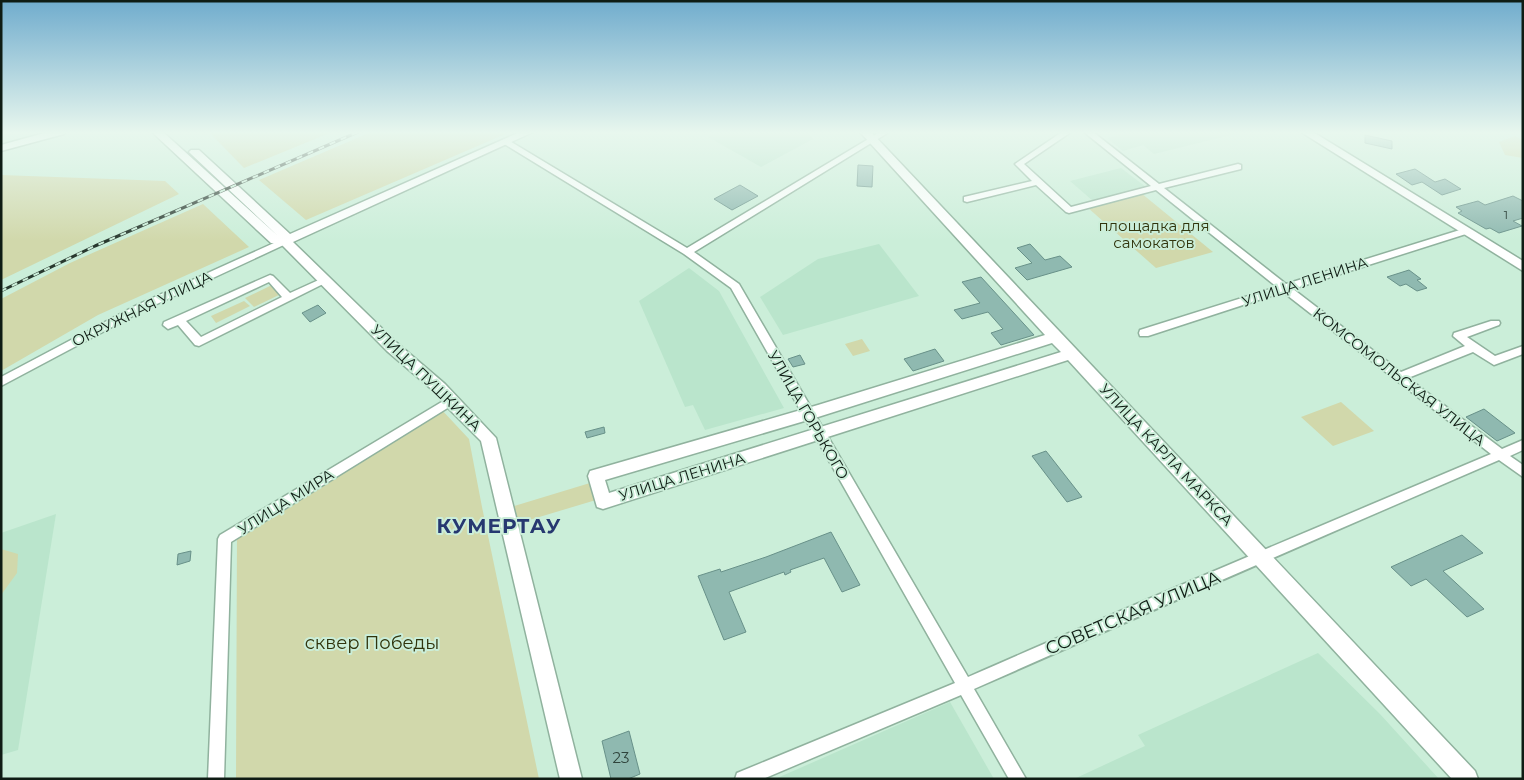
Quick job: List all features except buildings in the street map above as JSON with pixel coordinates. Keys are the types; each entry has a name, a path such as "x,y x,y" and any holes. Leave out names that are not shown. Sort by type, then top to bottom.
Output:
{"main road":[{"name":"УЛИЦА ПУШКИНА","path":"197,168 275,240 284,241 326,280 392,347 440,388 450,402 488,438 504,499 502,504 511,530 571,779"},
{"name":"УЛИЦА ПУШКИНА","path":"212,168 284,233 284,241"},
{"path":"284,241 446,168"},
{"name":"УЛИЦА КАРЛА МАРКСА","path":"899,168 1467,779"},
{"path":"1365,168 1523,267"},
{"name":"УЛИЦА ЛЕНИНА","path":"1055,337 808,414 596,476 603,502 1071,354"}],"street":[{"name":"УЛИЦА ГОРЬКОГО","path":"549,168 687,252 735,286 1018,779"},
{"path":"687,252 818,168"},
{"path":"1024,168 1069,210 1232,168"},
{"name":"КОМСОМОЛЬСКАЯ УЛИЦА","path":"1134,168 1321,317 1523,472"},
{"path":"968,199 1038,182"},
{"name":"УЛИЦА ЛЕНИНА","path":"1144,333 1466,231"},
{"name":"ОКРУЖНАЯ УЛИЦА","path":"1,382 150,303 284,241"},
{"path":"168,325 270,278 289,298"},
{"path":"180,320 199,342 326,280"},
{"path":"1494,323 1458,336 1494,361 1523,350"},
{"path":"1400,377 1474,347"},
{"name":"УЛИЦА МИРА","path":"216,779 225,539 450,402"},
{"name":"СОВЕТСКАЯ УЛИЦА","path":"743,779 894,716 1523,445"}],"shaded area":[{"path":"1122,168 1146,187 1093,201 1070,181"},
{"path":"879,244 919,296 783,335 760,297 818,259"},
{"path":"689,268 719,291 784,408 705,430 693,405 685,407 639,301"},
{"path":"56,514 18,750 1,755 1,533"},
{"path":"1318,653 1380,714 1439,779 1074,779 1145,746 1138,735"},
{"path":"950,702 994,779 775,779"}],"green space":[{"path":"286,168 426,168 306,220 259,180"},
{"path":"1,175 165,181 179,194 1,280"},
{"name":"площадка для самокатов","path":"1141,193 1213,252 1156,268 1087,207"},
{"path":"203,204 249,247 98,315 1,371 1,299 70,263"},
{"path":"272,285 281,294 254,307 245,298"},
{"path":"244,301 250,306 216,323 211,316"},
{"path":"862,339 870,351 853,356 845,344"},
{"path":"1341,402 1374,431 1333,446 1301,417"},
{"name":"сквер Победы","path":"440,408 469,439 539,779 236,779 237,533"},
{"path":"590,483 596,500 516,524 511,507"},
{"path":"1,549 18,554 17,573 1,595"}],"railway":[{"path":"1,291 95,246 274,168"}],"district":[{"name":"КУМЕРТАУ","path":"499,526"}]}
